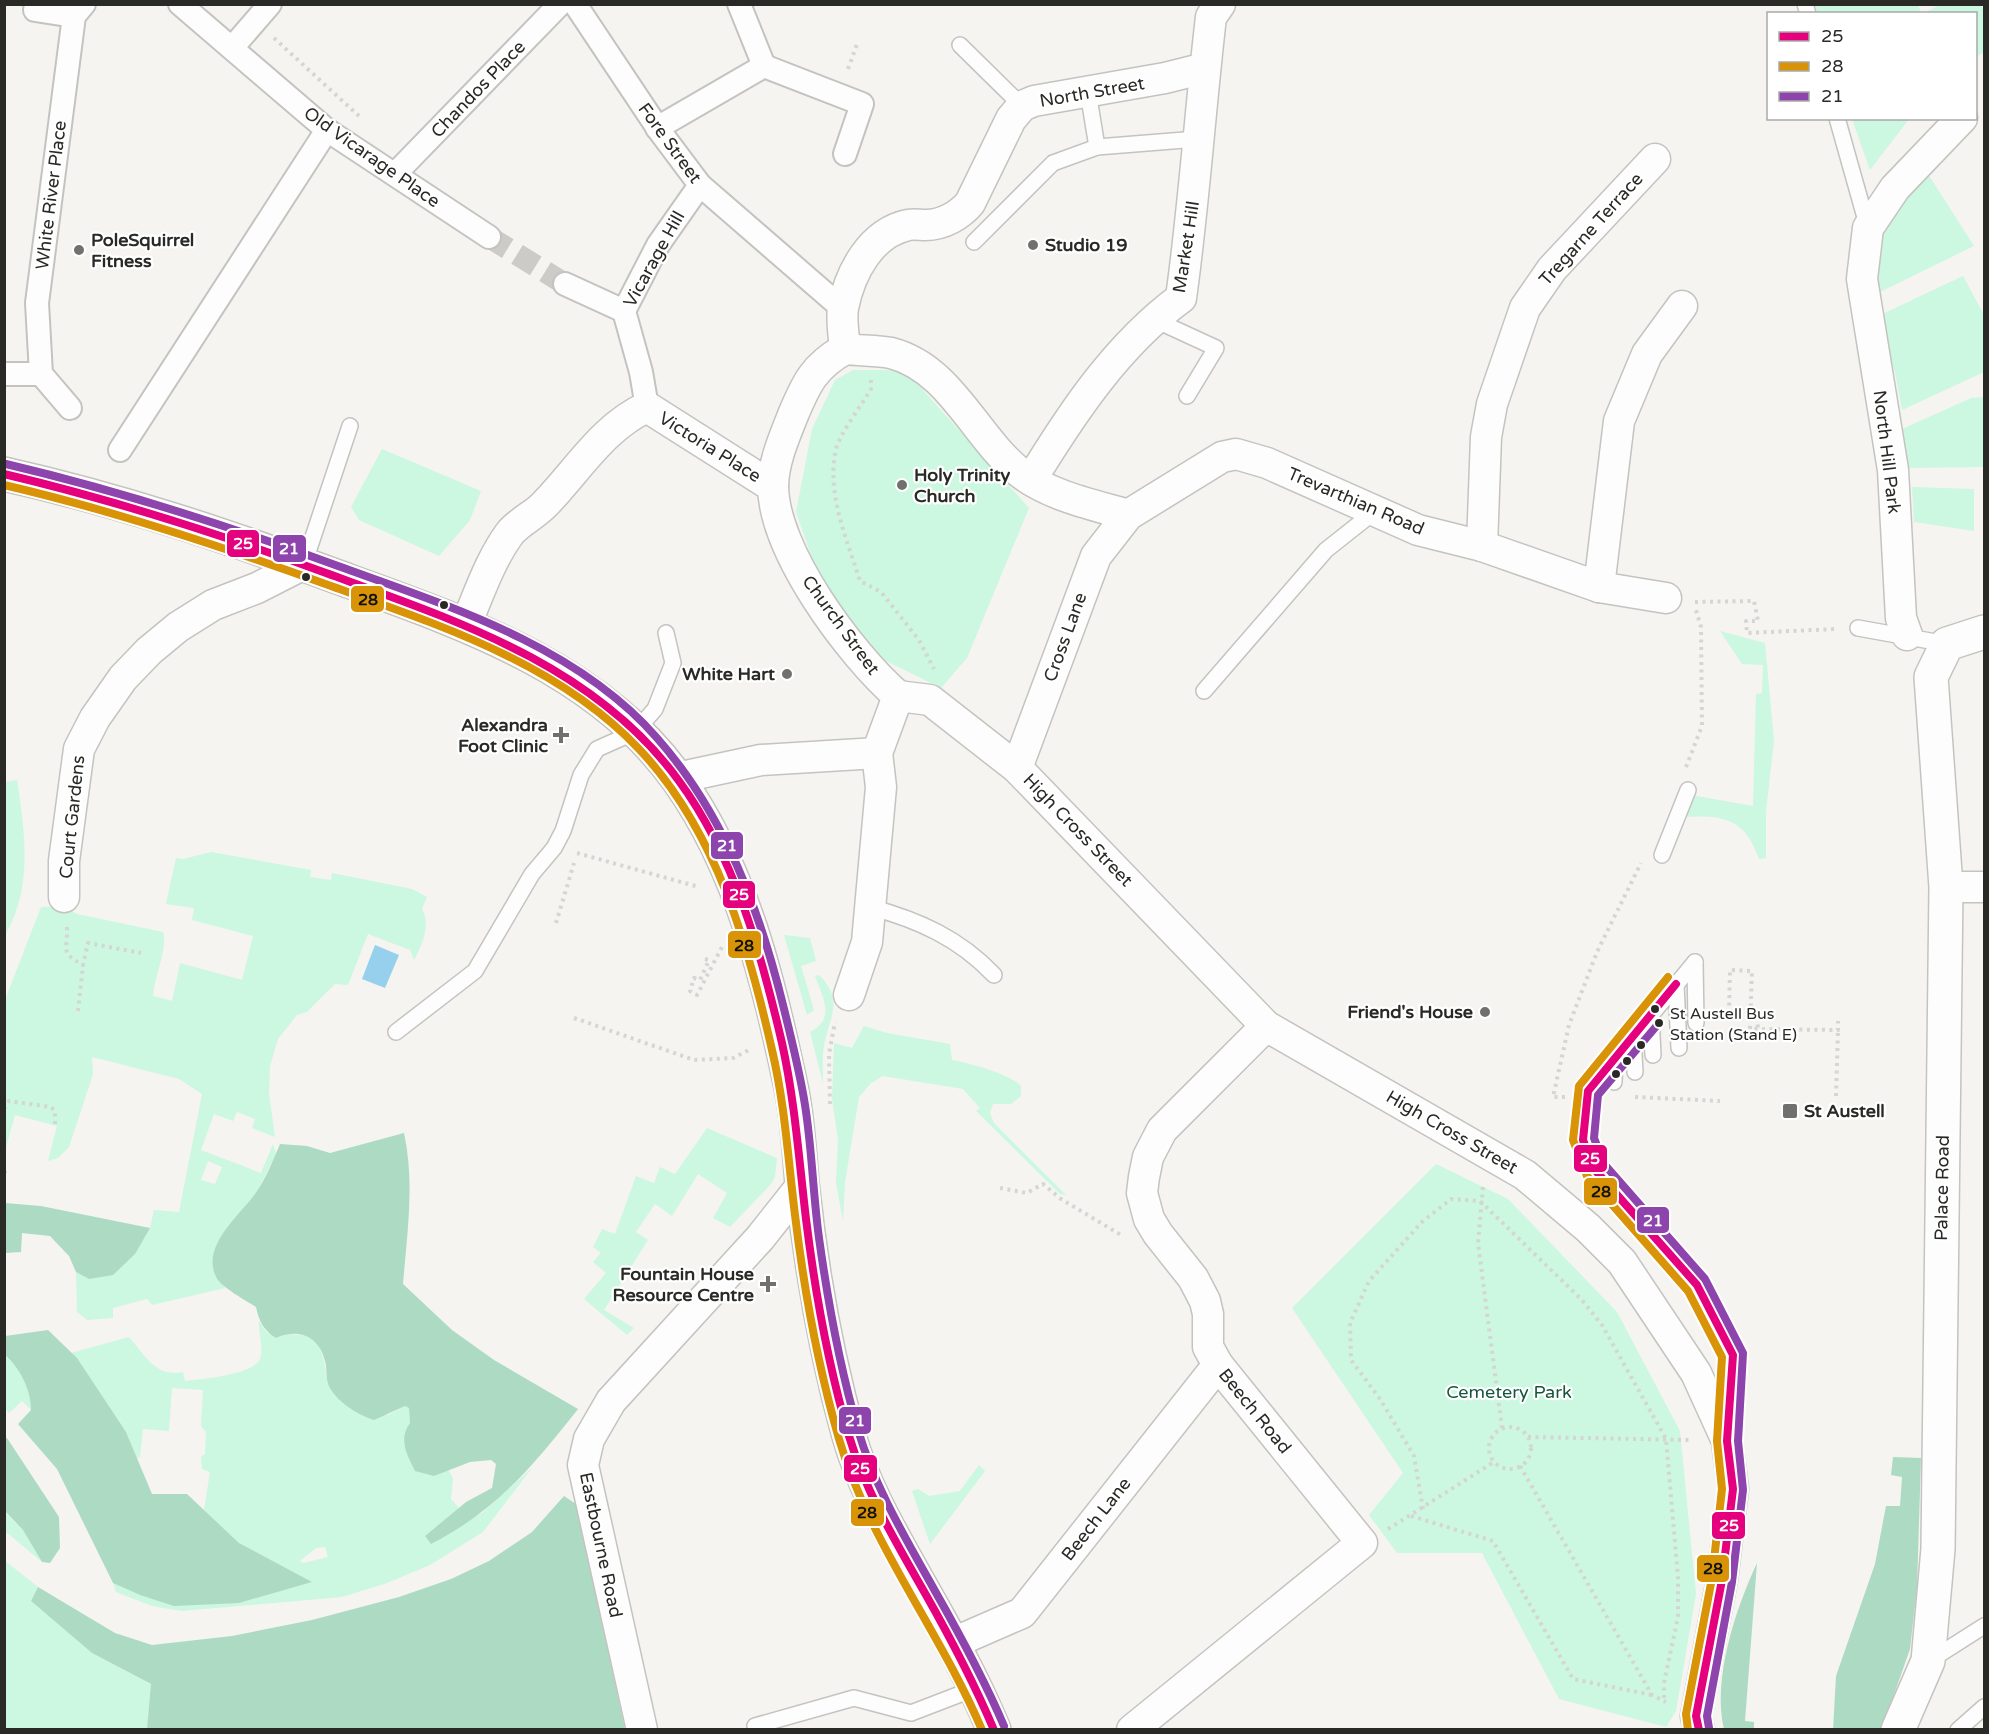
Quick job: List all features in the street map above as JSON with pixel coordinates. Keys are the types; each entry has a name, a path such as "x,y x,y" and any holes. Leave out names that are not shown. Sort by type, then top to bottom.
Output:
{"street":[{"name":"Old Vicarage Place","path":"180,4 327,130 489,237"},
{"path":"232,48 270,4"},
{"name":"Chandos Place","path":"395,174 560,4"},
{"name":"Fore Street","path":"575,4 657,128 700,185 843,309"},
{"path":"739,4 764,66 871,109 845,154"},
{"name":"Market Hill","path":"1031,480 1074,409 1153,319 1181,298 1194,197 1197,139 1205,68 1212,17 1220,4"},
{"name":"White River Place","path":"35,10 79,10 37,303 42,374"},
{"path":"657,128 764,66"},
{"name":"North Street","path":"845,349 843,309 857,270 871,245 888,231 910,225 937,224 962,213 970,203 1011,119 1022,106 1034,101 1205,68"},
{"name":"North Hill Park","path":"1907,635 1901,618 1893,470 1862,279 1868,228 1895,188 1960,120"},
{"path":"120,450 327,130"},
{"name":"Tregarne Terrace","path":"1482,546 1486,437 1492,404 1525,308 1552,269 1655,159"},
{"name":"Vicarage Hill","path":"647,407 641,372 624,311 658,245 700,185"},
{"path":"564,284 624,311"},
{"path":"1599,587 1619,421 1647,354 1682,306"},
{"path":"845,349 891,353 915,364 954,397 999,453 1031,480 1072,499 1128,515"},
{"name":"Church Street","path":"845,349 818,367 804,388 775,465 773,487 779,521 793,558 863,661 898,696"},
{"path":"4,374 42,374 63,406"},
{"path":"466,624 496,556 508,536 527,517 543,507 612,428 647,407"},
{"name":"Victoria Place","path":"647,407 773,487"},
{"name":"Trevarthian Road","path":"1128,515 1210,463 1236,454 1268,463 1418,530 1482,546 1599,587 1680,600"},
{"path":"4,474 93,494 163,514 466,624 544,664 596,697 635,732 677,778 706,822 741,902 764,972 799,1131 802,1185 828,1352 850,1439 863,1478 881,1515 953,1643 994,1730"},
{"name":"Cross Lane","path":"1017,768 1096,556 1128,515"},
{"name":"Court Gardens","path":"66,908 64,861 79,749 95,718 123,678 149,651 178,627 213,605 257,588 304,564"},
{"path":"1947,644 1984,632"},
{"name":"Palace Road","path":"1898,1730 1928,1661 1938,1537 1946,887 1931,678 1947,644"},
{"path":"849,994 867,942 881,787 877,753 898,696"},
{"name":"High Cross Street","path":"898,696 930,700 1017,768 1266,1026 1489,1152 1525,1175 1588,1228 1622,1262 1696,1373 1727,1441 1733,1490 1722,1580 1697,1723"},
{"path":"677,778 760,760 877,753"},
{"path":"1946,887 1984,887"},
{"name":"Beech Road","path":"1266,1026 1162,1130 1148,1157 1142,1193 1149,1219 1193,1278 1205,1300 1209,1314 1208,1347 1218,1365 1362,1543"},
{"name":"Eastbourne Road","path":"642,1730 583,1465 589,1439 611,1401 760,1238 802,1185"},
{"name":"Beech Lane","path":"953,1643 1022,1613 1218,1365"},
{"path":"1132,1730 1362,1543"}],"lane":[{"path":"960,45 1022,106"},
{"path":"1088,92 1097,147"},
{"name":"North Hill Park","path":"1838,120 1868,228"},
{"path":"974,243 1053,163 1097,147 1197,139"},
{"path":"1153,319 1216,348 1187,396"},
{"path":"304,564 350,426"},
{"path":"1204,691 1326,550 1374,512"},
{"path":"1858,628 1947,644"},
{"path":"396,1032 475,971 532,874 554,848 563,831 581,775 597,749 635,732 655,709 673,663 666,633"},
{"path":"1662,855 1688,790"},
{"path":"870,907 906,917 944,934 980,960 994,975"},
{"path":"1696,1023 1695,962 1585,1097 1583,1140 1595,1170 1697,1285 1733,1355 1727,1441"},
{"path":"1676,984 1679,1048"},
{"path":"1651,1016 1653,1055"},
{"path":"1633,1037 1635,1071"},
{"path":"1614,1082 1615,1059"},
{"path":"1928,1661 1984,1626"},
{"path":"755,1726 854,1698 911,1713 976,1688"},
{"path":"1959,1730 1984,1707"}],"path":[{"path":"255,21 366,122"},
{"path":"871,389 836,448 834,482 838,513 860,581 881,592 920,640 938,677"},
{"path":"1680,600 1754,601 1758,621 1746,621 1747,633 1830,629"},
{"path":"556,923 577,852 741,902 697,995 690,992 694,978 700,980 706,970 709,960 705,959"},
{"path":"66,908 65,951 69,957 83,965"},
{"path":"78,1011 88,943 141,953"},
{"path":"1729,1013 1730,970 1752,971 1750,1029 1838,1030"},
{"path":"830,1106 829,1054 834,1024 849,994"},
{"path":"1757,1017 1758,1029"},
{"path":"574,1018 694,1060 733,1058 778,1034"},
{"path":"1836,1096 1838,1021"},
{"path":"1585,1097 1674,1097 1720,1101"},
{"path":"4,1109 9,1101 51,1107 55,1111 55,1125"},
{"path":"1489,1152 1480,1201 1478,1243 1502,1428"},
{"path":"1000,1188 1027,1193 1043,1184 1061,1199 1126,1238 1139,1232 1149,1219"},
{"path":"1423,1509 1414,1456 1380,1399 1351,1360 1350,1323 1369,1281 1422,1222 1451,1199 1480,1201 1581,1299 1602,1325 1666,1439 1678,1577 1678,1617 1664,1683 1664,1701"},
{"path":"1512,1426 1521,1430 1528,1437 1530,1453 1520,1466 1506,1469 1494,1462 1489,1447 1495,1432 1502,1428 1512,1426"},
{"path":"1528,1437 1666,1439"},
{"path":"1362,1543 1423,1509 1494,1462"},
{"path":"1520,1466 1652,1695"},
{"path":"1411,1516 1493,1541 1573,1678 1652,1695 1697,1723"}],"green space":[{"path":"1811,5 1918,5 1921,12 1812,12"},
{"path":"1940,5 1981,5 1984,12 1984,52 1977,56 1977,12 1926,12"},
{"path":"1853,120 1908,120 1870,170"},
{"path":"1926,171 1974,246 1876,294 1869,262 1892,204"},
{"path":"1963,276 1984,315 1984,372 1902,410 1895,372 1876,317"},
{"path":"853,370 905,370 1029,508 967,658 941,688 874,655 823,590 796,512 812,429 835,380"},
{"path":"1984,397 1984,467 1906,468 1900,430 1971,398"},
{"path":"382,449 481,491 470,520 439,556 359,520 351,507"},
{"path":"1912,487 1974,489 1974,531 1914,522"},
{"path":"1720,631 1765,643 1774,741 1766,811 1766,858 1759,859 1747,834 1730,822 1720,818 1682,817 1691,795 1753,806 1756,694 1762,693 1763,665 1742,664"},
{"path":"17,780 25,859 20,898 5,935 5,782"},
{"path":"211,852 311,870 310,877 331,880 332,873 412,889 427,897 422,909 426,928 414,960 410,950 368,934 348,985 335,984 307,1012 297,1015 278,1039 270,1066 269,1093 275,1137 252,1128 255,1119 237,1112 233,1121 214,1114 201,1150 261,1173 273,1144 276,1154 257,1192 222,1235 215,1276 225,1288 152,1305 147,1299 113,1308 113,1318 87,1320 77,1312 76,1272 89,1279 150,1228 154,1210 179,1212 202,1094 179,1079 92,1057 93,1074 69,1147 58,1158 48,1161 57,1126 15,1115 5,1151 5,1000 41,907 62,906 77,914 163,932 164,946 153,996 172,1001 180,963 242,980 253,936 192,920 194,908 166,904 176,858 183,859","holes":["208,1161 222,1167 215,1184 201,1180"]},
{"path":"784,935 810,938 816,961 801,966 814,1010 807,1015"},
{"path":"819,975 827,984 833,1000 832,1017 823,1050 823,1083 810,1032 823,1021 825,1014 824,1000 815,976"},
{"path":"864,1026 887,1033 950,1044 952,1060 999,1073 1021,1086 1021,1096 1011,1104 993,1104 990,1113 994,1123 1066,1195 1060,1194 976,1111 980,1108 963,1089 883,1076 871,1083 859,1097 845,1182 843,1221 836,1183 838,1140 832,1099 834,1043 852,1048"},
{"path":"707,1128 777,1158 775,1177 730,1227 713,1218 727,1193 698,1174 672,1216 655,1204 636,1232 648,1240 604,1310 634,1328 627,1335 584,1299 606,1273 593,1262 601,1253 593,1247 602,1229 615,1234 636,1176 654,1183 660,1167 675,1174"},
{"path":"404,1133 410,1190 403,1284 452,1330 494,1360 578,1409 529,1468 495,1501 475,1517 431,1544 425,1536 466,1502 492,1488 496,1464 491,1460 470,1462 434,1476 415,1471 404,1441 406,1429 410,1423 409,1408 405,1406 374,1420 348,1406 336,1396 328,1384 325,1361 318,1345 300,1334 276,1338 268,1332 262,1325 256,1307 223,1285 216,1277 213,1265 214,1254 224,1232 259,1188 280,1144 307,1146 330,1153"},
{"name":"Cemetery Park","path":"1436,1164 1508,1199 1617,1312 1680,1431 1696,1594 1676,1711 1666,1727 1559,1699 1482,1553 1397,1553 1369,1515 1403,1473 1292,1308"},
{"path":"5,1203 41,1206 150,1228 135,1254 113,1275 89,1279 76,1272 69,1256 50,1236 22,1233 21,1252 5,1253"},
{"path":"259,1321 267,1333 306,1336 313,1340 319,1346 322,1355 328,1385 388,1415 405,1406 409,1408 410,1423 434,1476 448,1469 453,1478 451,1499 459,1508 425,1536 431,1543 482,1513 532,1468 483,1532 430,1565 387,1583 342,1597 181,1611 152,1606 116,1592 113,1583 140,1595 239,1603 311,1582 239,1543 204,1510 210,1472 202,1469 201,1457 205,1454 206,1432 201,1426 203,1390 172,1388 169,1431 143,1429 140,1457 137,1458 126,1432 71,1353 129,1337 158,1368 174,1373 183,1372 185,1381 214,1377 248,1369 260,1359","holes":["325,1547 328,1557 303,1563 300,1561 316,1548"]},
{"path":"48,1330 77,1358 126,1432 152,1494 187,1494 239,1543 312,1582 239,1603 174,1606 113,1583 57,1469 18,1424 31,1410 29,1395 24,1380 5,1355 5,1336"},
{"path":"4,1355 24,1380 31,1410 22,1401 9,1413 5,1409"},
{"path":"4,1438 7,1438 59,1517 60,1548 50,1563 42,1562 23,1530 5,1511"},
{"path":"1893,1457 1921,1458 1917,1588 1910,1649 1882,1729 1833,1730 1836,1676 1875,1564 1886,1506 1900,1506 1902,1477 1891,1475"},
{"path":"979,1465 985,1471 930,1544 912,1491 918,1489 929,1496 960,1491"},
{"path":"564,1496 576,1504 625,1729 147,1729 151,1684 92,1653 31,1601 38,1587 115,1633 152,1645 232,1636 312,1620 399,1597 451,1579 489,1561 532,1532"},
{"path":"4,1511 23,1530 42,1562 5,1531"},
{"path":"4,1560 38,1587 31,1601 92,1653 152,1685 147,1729 5,1729"},
{"path":"1757,1563 1745,1721 1754,1722 1754,1729 1724,1729 1721,1688 1728,1644 1741,1601"}],"water":[{"path":"375,945 399,955 385,988 362,979"}],"tunnel":[{"path":"489,237 565,284"}],"transit line":[{"name":"21","path":"6,464 174,510 256,537 423,597 509,632 589,678 625,706 657,738 681,768 721,832 737,866 764,936 774,972 796,1057 805,1105 819,1238 840,1359 865,1451 892,1513 971,1657 1004,1726"},
{"name":"25","path":"4,474 126,506 207,531 424,609 472,629 519,651 564,677 607,706 645,741 679,781 699,810 731,874 765,975 790,1087 818,1301 849,1436 864,1478 883,1518 953,1645 994,1730"},
{"name":"28","path":"4,485 87,506 210,544 455,632 534,670 572,693 607,719 639,749 666,781 689,815 709,852 740,930 763,1010 780,1091 807,1300 818,1356 839,1439 868,1514 946,1657 982,1730"},
{"name":"28","path":"1668,977 1579,1086 1573,1140 1587,1176 1688,1291 1722,1357 1717,1441 1722,1489 1712,1578 1686,1714 1688,1730"},
{"name":"25","path":"1676,984 1588,1091 1583,1140 1595,1170 1697,1285 1733,1355 1727,1441 1733,1489 1722,1580 1696,1716 1699,1730"},
{"name":"21","path":"1659,1023 1598,1095 1594,1138 1604,1164 1705,1279 1743,1353 1738,1441 1743,1490 1732,1582 1707,1716 1709,1728"}],"place":[{"name":"Studio 19","path":"1033,245"},
{"name":"PoleSquirrel Fitness","path":"79,250"},
{"name":"Holy Trinity Church","path":"902,485"},
{"name":"White Hart","path":"787,674"},
{"name":"Alexandra Foot Clinic","path":"561,735"},
{"name":"Friend's House","path":"1485,1012"},
{"name":"St Austell Bus Station (Stand E)","path":"1659,1023"},
{"name":"St Austell","path":"1790,1111"},
{"name":"Fountain House Resource Centre","path":"768,1284"}]}
